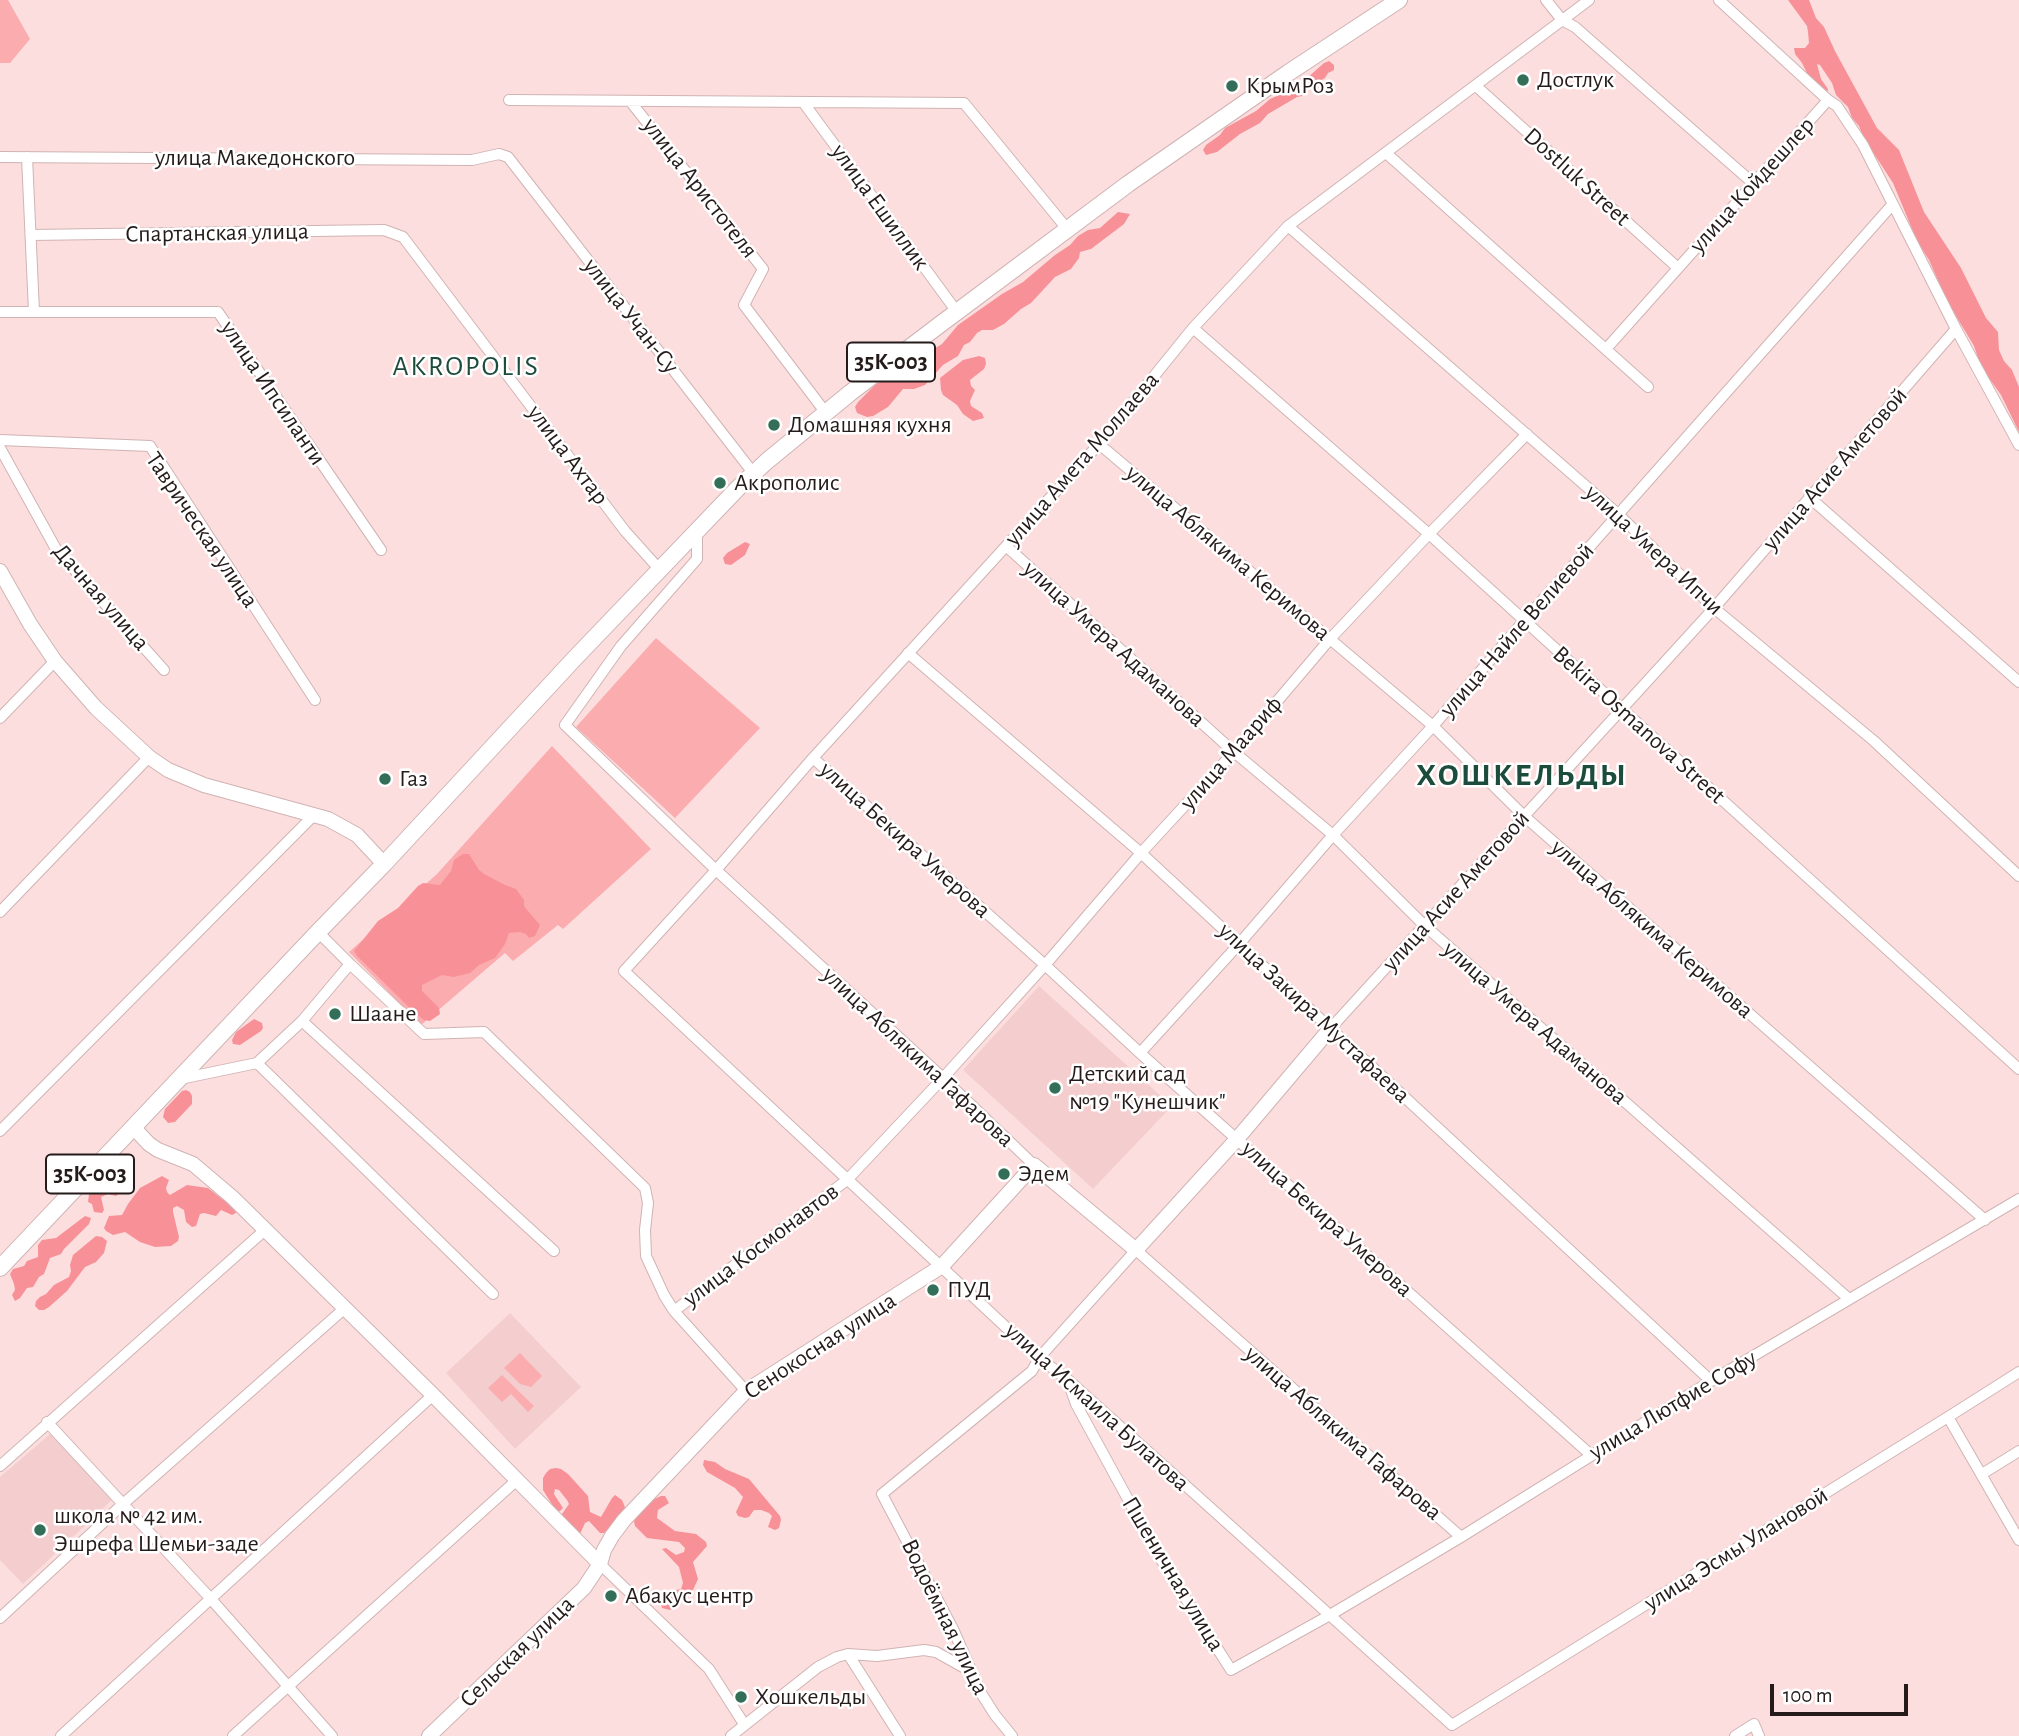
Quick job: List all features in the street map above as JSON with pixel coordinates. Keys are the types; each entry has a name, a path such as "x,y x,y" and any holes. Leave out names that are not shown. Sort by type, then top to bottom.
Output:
{"main road":[{"name":"35К-003","path":"0,1268 384,864 575,658 767,461 957,312 1068,230 1211,126 1399,0"},
{"path":"0,571 55,661 96,708 149,757 168,770 204,785 328,819 357,835 384,864"},
{"name":"улица Асие Аметовой","path":"1136,1251 1237,1139 1330,1029"},
{"path":"134,1128 158,1150 193,1164 204,1172 266,1229 600,1564"},
{"path":"942,1266 1034,1165"},
{"name":"улица Аблякима Гафарова","path":"1034,1165 1136,1251"},
{"name":"Сенокосная улица","path":"600,1564 608,1543 624,1520 746,1391 942,1266"},
{"name":"Сельская улица","path":"429,1736 584,1588 600,1564"}],"street":[{"path":"1546,0 1562,20 1576,27 1754,184"},
{"name":"улица Амета Моллаева","path":"624,971 1098,444 1193,328 1288,226 1589,0"},
{"name":"улица Койдешлер","path":"1606,349 1828,100 1719,0"},
{"name":"Dostluk Street","path":"1476,86 1678,268"},
{"path":"509,100 964,103 1068,230"},
{"path":"1828,100 1837,106 1863,145 1956,330 2019,445"},
{"name":"улица Аристотеля","path":"630,101 763,269 744,305 826,413"},
{"name":"улица Ешиллик","path":"803,102 957,312"},
{"path":"1386,153 1648,387"},
{"name":"улица Македонского","path":"0,157 472,160 499,154 508,157"},
{"path":"27,157 34,312"},
{"name":"улица Учан-Су","path":"508,157 754,474"},
{"name":"улица Найле Велиевой","path":"1140,1053 1433,726 1892,205"},
{"name":"улица Умера Ипчи","path":"1288,226 1619,515 1714,608 1874,741 2019,876"},
{"name":"Спартанская улица","path":"31,235 384,230 403,237"},
{"name":"улица Ахтар","path":"403,237 625,531 660,570"},
{"name":"улица Ипсиланти","path":"0,313 219,312 381,550"},
{"name":"Bekira Osmanova Street","path":"1193,328 1429,534 2019,1069"},
{"name":"улица Асие Аметовой","path":"1330,1029 1714,608 1956,330"},
{"name":"улица Маариф","path":"943,1078 1141,853 1234,752 1330,639 1527,434"},
{"name":"Таврическая улица","path":"0,440 150,446 315,700"},
{"name":"улица Аблякима Керимова","path":"1098,444 1433,726 1524,817 1985,1220"},
{"name":"Дачная улица","path":"0,448 56,549 164,670"},
{"path":"1809,497 2019,682"},
{"name":"улица Аблякима Гафарова","path":"697,532 697,559 621,646 565,725 716,870 1034,1165"},
{"name":"улица Умера Адаманова","path":"1006,546 1234,752 1334,835 1424,925 1849,1299"},
{"name":"улица Закира Мустафаева","path":"908,653 1141,853 1711,1381"},
{"path":"0,718 55,661"},
{"path":"0,912 149,757"},
{"name":"улица Бекира Умерова","path":"813,758 1591,1455"},
{"path":"0,1131 314,815"},
{"path":"317,932 424,1034 484,1032 645,1188 648,1203 646,1256 663,1295 674,1311 746,1391"},
{"path":"180,1079 257,1063 302,1021 350,964"},
{"name":"улица Исмаила Булатова","path":"624,971 1040,1358 1066,1378 1452,1725"},
{"path":"302,1021 554,1251"},
{"path":"257,1063 493,1294"},
{"name":"улица Космонавтов","path":"674,1311 847,1180 943,1078"},
{"name":"улица Лютфие Софу","path":"1330,1615 1711,1381 2019,1199"},
{"path":"0,1466 266,1229"},
{"name":"улица Асие Аметовой","path":"1040,1358 1136,1251"},
{"name":"улица Аблякима Гафарова","path":"1136,1251 1461,1537"},
{"path":"0,1618 123,1504 345,1308"},
{"name":"Водоёмная улица","path":"1012,1736 995,1715 970,1671 953,1629 882,1494 1032,1371 1040,1358"},
{"name":"улица Эсмы Улановой","path":"1452,1725 2019,1371"},
{"name":"Пшеничная улица","path":"1066,1378 1076,1404 1160,1558 1231,1670 1330,1615"},
{"path":"61,1736 433,1395"},
{"path":"1948,1417 2019,1540"},
{"path":"47,1422 211,1599 332,1736"},
{"path":"1982,1474 2019,1451"},
{"path":"233,1736 517,1479"},
{"path":"600,1564 709,1669 744,1724"},
{"path":"731,1736 818,1667 848,1654 877,1656 924,1650 936,1652 970,1671"},
{"path":"848,1654 900,1736"},
{"path":"1735,1736 1754,1724 1759,1736"}],"shaded area":[{"path":"0,0 8,0 30,39 10,63 0,63"},
{"path":"1788,0 1809,0 1816,18 1824,27 1877,128 1899,150 1924,212 1961,268 1986,318 1998,332 1999,350 2019,387 2019,432 1947,301 1929,260 1917,241 1893,183 1863,137 1848,107 1836,95 1832,83 1820,65 1817,64 1821,79 1828,89 1827,93 1808,75 1795,54 1794,48 1805,48 1809,43 1808,32 1807,26"},
{"path":"1329,61 1334,65 1334,70 1302,96 1268,114 1260,123 1217,152 1206,155 1203,150 1206,145 1225,128 1256,111 1270,99 1291,90"},
{"path":"1118,212 1130,214 1124,224 1091,249 1080,252 1071,269 1055,277 1031,303 1004,324 993,330 977,333 964,345 958,356 943,365 925,385 903,389 888,407 873,416 857,413 855,407 858,402 875,385 942,344 958,325 1023,282 1078,236 1088,230 1100,228"},
{"path":"979,356 985,358 986,364 984,369 970,380 975,390 970,401 971,406 982,413 984,418 973,421 943,395 940,378 963,360"},
{"path":"745,542 750,544 745,555 731,565 725,564 723,558 727,553"},
{"path":"656,638 760,728 675,818 576,727"},
{"path":"552,746 651,849 563,929 558,925 513,961 505,953 421,1025 349,952 437,874"},
{"path":"463,854 469,854 484,874 516,889 524,900 524,906 540,925 535,936 529,938 520,932 509,933 495,958 479,965 470,973 454,977 442,975 422,985 422,991 439,1008 440,1014 430,1021 424,1020 354,951 378,921 398,908 418,886 423,883 440,885 451,871 454,860"},
{"path":"1039,986 1172,1106 1093,1189 963,1070"},
{"path":"254,1019 262,1023 261,1031 240,1045 233,1044 236,1032"},
{"path":"186,1090 192,1096 192,1104 175,1122 168,1123 163,1117 165,1109"},
{"path":"131,1171 134,1174 122,1191 116,1196 108,1194 101,1197 104,1210 102,1213 94,1212 92,1204 88,1202 89,1194 102,1184 114,1183"},
{"path":"162,1176 169,1180 166,1188 170,1195 187,1185 208,1188 235,1209 236,1213 232,1215 221,1210 216,1216 200,1214 196,1226 192,1227 186,1222 184,1210 177,1206 173,1208 179,1237 171,1246 155,1247 140,1242 125,1232 113,1235 106,1231 104,1228 109,1216 122,1215 140,1188"},
{"path":"85,1216 91,1218 89,1224 61,1254 50,1258 44,1274 15,1301 12,1295 14,1284 10,1274 13,1269 38,1257 38,1245 42,1240 56,1238"},
{"path":"96,1236 107,1241 104,1253 96,1262 85,1267 67,1291 49,1307 39,1310 35,1306 36,1301 54,1285 69,1277 73,1255"},
{"path":"510,1313 581,1387 515,1449 446,1373"},
{"path":"520,1353 542,1376 531,1387 520,1384 504,1368"},
{"path":"502,1375 534,1406 528,1412 511,1394 502,1402 488,1388"},
{"name":"школа № 42 им. Эшрефа Шемьи-заде","path":"50,1434 112,1500 23,1584 0,1560 0,1477"},
{"path":"704,1460 715,1462 749,1479 780,1516 779,1528 775,1530 768,1527 772,1516 761,1510 754,1510 749,1517 738,1516 736,1512 743,1497 735,1488 707,1472 703,1465"},
{"path":"556,1468 568,1474 588,1496 590,1512 601,1517 615,1495 622,1500 627,1512 604,1533 600,1533 589,1521 585,1523 580,1534 563,1518 562,1514 569,1504 559,1490 555,1489 554,1494 563,1508 560,1511 556,1511 543,1490 543,1478 550,1469"},
{"path":"665,1496 669,1503 658,1510 657,1518 675,1531 696,1534 707,1546 693,1562 698,1579 693,1590 675,1599 670,1610 662,1608 661,1601 670,1591 681,1589 683,1583 679,1567 662,1549 666,1548 676,1555 684,1552 685,1548 679,1542 647,1538 634,1522 652,1500"}],"place":[{"name":"Достлук","path":"1523,80"},
{"name":"КрымРоз","path":"1232,86"},
{"name":"Домашняя кухня","path":"774,425"},
{"name":"Акрополис","path":"720,483"},
{"name":"Газ","path":"385,779"},
{"name":"Шаане","path":"335,1014"},
{"name":"Детский сад №19 \"Кунешчик\"","path":"1055,1088"},
{"name":"Эдем","path":"1004,1174"},
{"name":"ПУД","path":"933,1290"},
{"name":"школа № 42 им. Эшрефа Шемьи-заде","path":"40,1530"},
{"name":"Абакус центр","path":"611,1596"},
{"name":"Хошкельды","path":"741,1697"}],"district":[{"name":"AKROPOLIS","path":"466,367"},
{"name":"ХОШКЕЛЬДЫ","path":"1522,775"}]}
